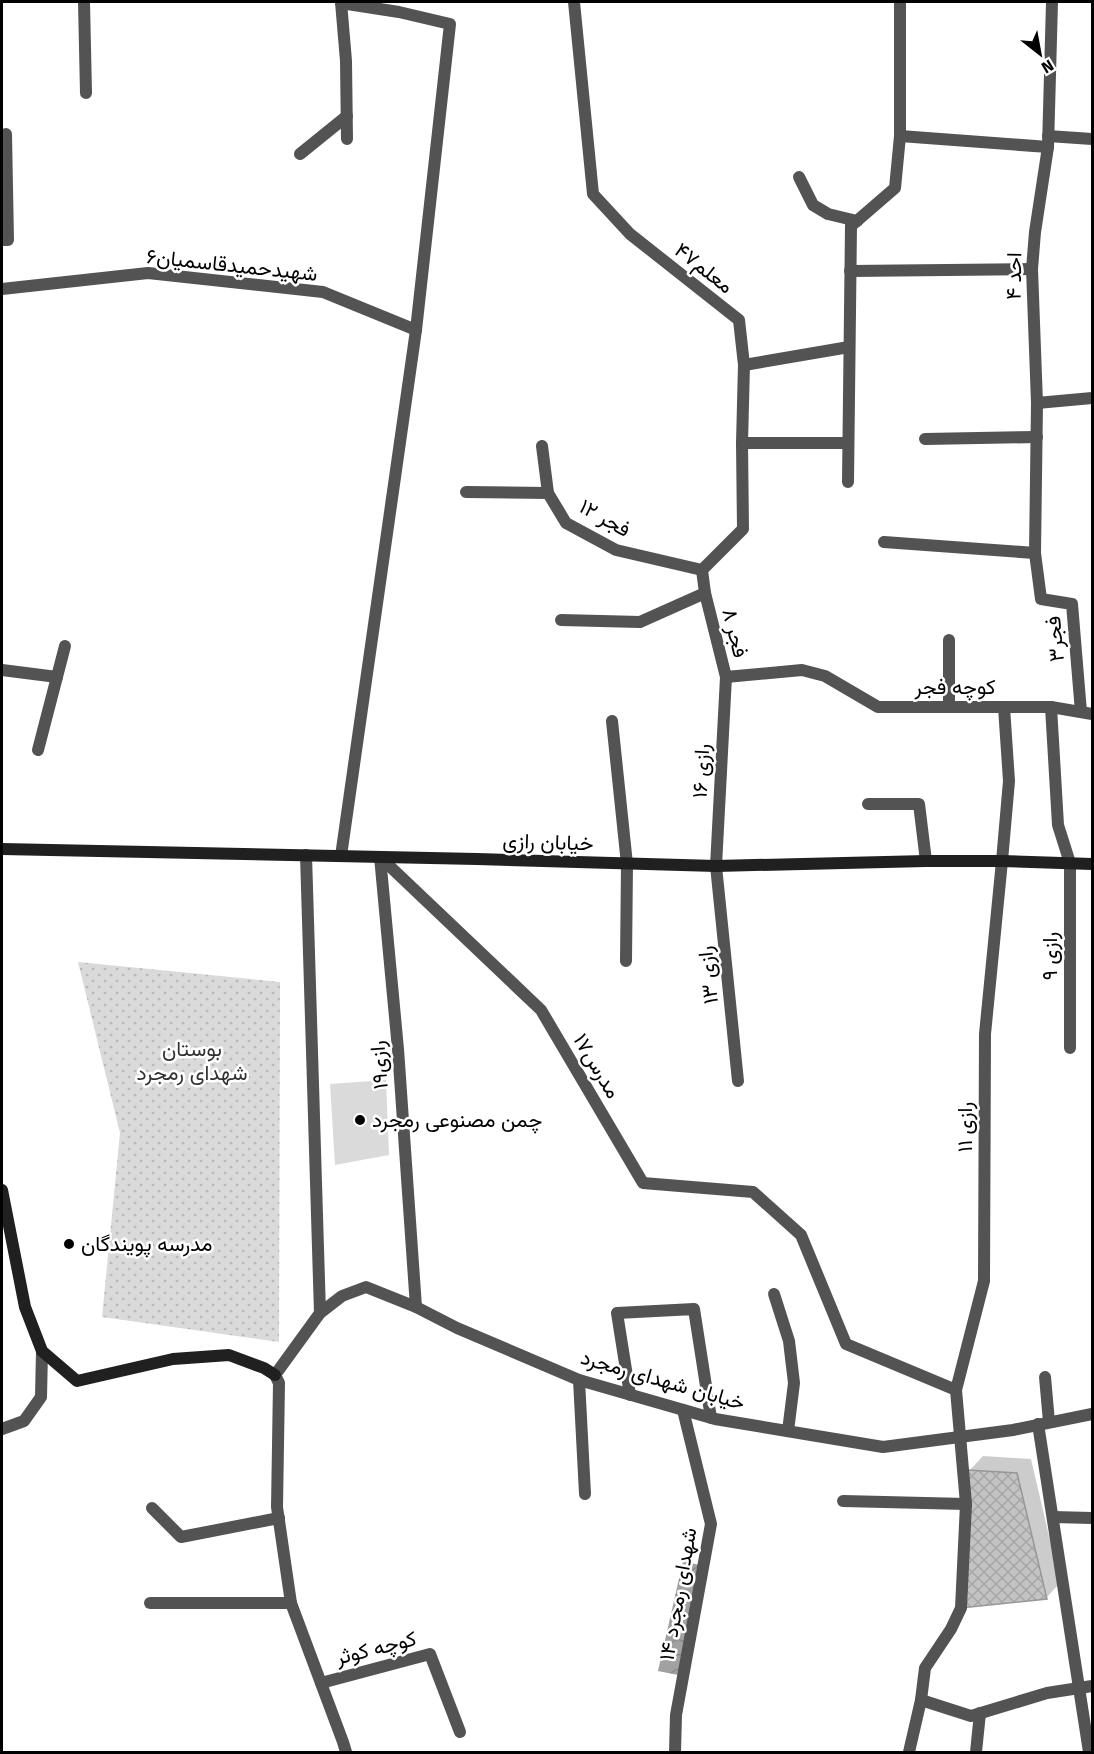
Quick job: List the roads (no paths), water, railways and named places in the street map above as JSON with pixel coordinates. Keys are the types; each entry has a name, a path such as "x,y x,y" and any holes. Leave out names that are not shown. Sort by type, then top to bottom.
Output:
{"street":[{"path":"84,2 86,93"},
{"path":"341,856 416,330 450,24 400,7 341,2 346,61 347,139"},
{"name":"معلم۴۷","path":"574,2 593,194 630,234 739,320 744,365 743,529 702,570"},
{"path":"848,482 851,226 895,188 900,136 900,2"},
{"name":"احد ۴","path":"1035,553 1037,404 1032,269 1048,141 1052,2"},
{"path":"300,154 347,116"},
{"path":"2,240 8,240 6,134"},
{"path":"900,136 1048,141 1092,140"},
{"path":"799,177 813,205 828,214 857,221"},
{"path":"850,271 1032,269"},
{"name":"شهیدحمیدقاسمیان۶","path":"2,290 148,273 323,292 416,330"},
{"path":"744,365 849,347"},
{"path":"1037,404 1092,398"},
{"path":"925,439 1037,437"},
{"path":"742,443 848,443"},
{"name":"فجر ۱۲","path":"542,446 548,493 566,523 616,550 702,570"},
{"path":"466,492 548,493"},
{"path":"884,542 1035,553"},
{"name":"فجر۳","path":"1035,553 1041,599 1072,604 1087,713"},
{"name":"فجر ۸","path":"702,570 705,593 726,677 802,670 825,676"},
{"path":"561,620 640,622 705,593"},
{"path":"949,640 949,706"},
{"path":"38,750 65,646"},
{"path":"2,670 57,677"},
{"name":"کوچه فجر","path":"825,676 878,707 1051,707 1087,713"},
{"name":"رازی ۱۶","path":"716,866 726,677"},
{"name":"رازی ۱۱","path":"909,1752 921,1700 925,1668 951,1629 961,1608 966,1504 956,1390 984,1281 985,1034 1009,780 1004,707"},
{"name":"رازی ۹","path":"1051,707 1058,825 1070,863 1070,1048"},
{"path":"612,721 627,864 626,961"},
{"path":"868,804 919,804 926,861"},
{"name":"خیابان رازی","path":"2,849 716,866 926,861 1092,864"},
{"path":"306,855 320,1313"},
{"name":"مدرس۱۷","path":"380,857 541,1010 643,1183 753,1192 801,1235 846,1344 956,1390"},
{"name":"رازی۱۹","path":"380,857 398,1049 416,1307"},
{"name":"رازی ۱۳","path":"716,866 738,1081"},
{"path":"2,1190 25,1307 42,1351 41,1396 24,1420 2,1429"},
{"name":"خیابان شهدای رمجرد","path":"275,1375 320,1313 342,1296 366,1287 579,1380 711,1418 883,1447 1013,1430 1092,1414"},
{"path":"774,1294 789,1341 794,1383 788,1431"},
{"path":"630,1395 617,1313 694,1309 711,1418"},
{"path":"42,1351 77,1381 173,1359 229,1355 264,1368 275,1375 279,1383 277,1507 291,1603 346,1752"},
{"path":"1045,1377 1044,1423 1053,1518 1089,1752"},
{"path":"579,1380 585,1494"},
{"name":"شهدای رمجرد ۱۴","path":"675,1752 676,1715 711,1524 683,1410"},
{"path":"843,1501 966,1504"},
{"path":"152,1508 181,1538 279,1518"},
{"path":"1053,1518 1092,1518"},
{"path":"150,1603 291,1603"},
{"name":"کوچه کوثر","path":"321,1683 430,1654 460,1732"},
{"path":"921,1700 971,1716 1047,1693 1092,1686"},
{"path":"976,1752 980,1713"}],"water":[{"path":"683,1561 704,1566 688,1677 658,1671"}],"place":[{"name":"چمن مصنوعی رمجرد","path":"360,1120"},
{"name":"مدرسه پویندگان","path":"69,1244"}],"park label":[{"name":"بوستان شهدای رمجرد","path":"192,1061"}]}
